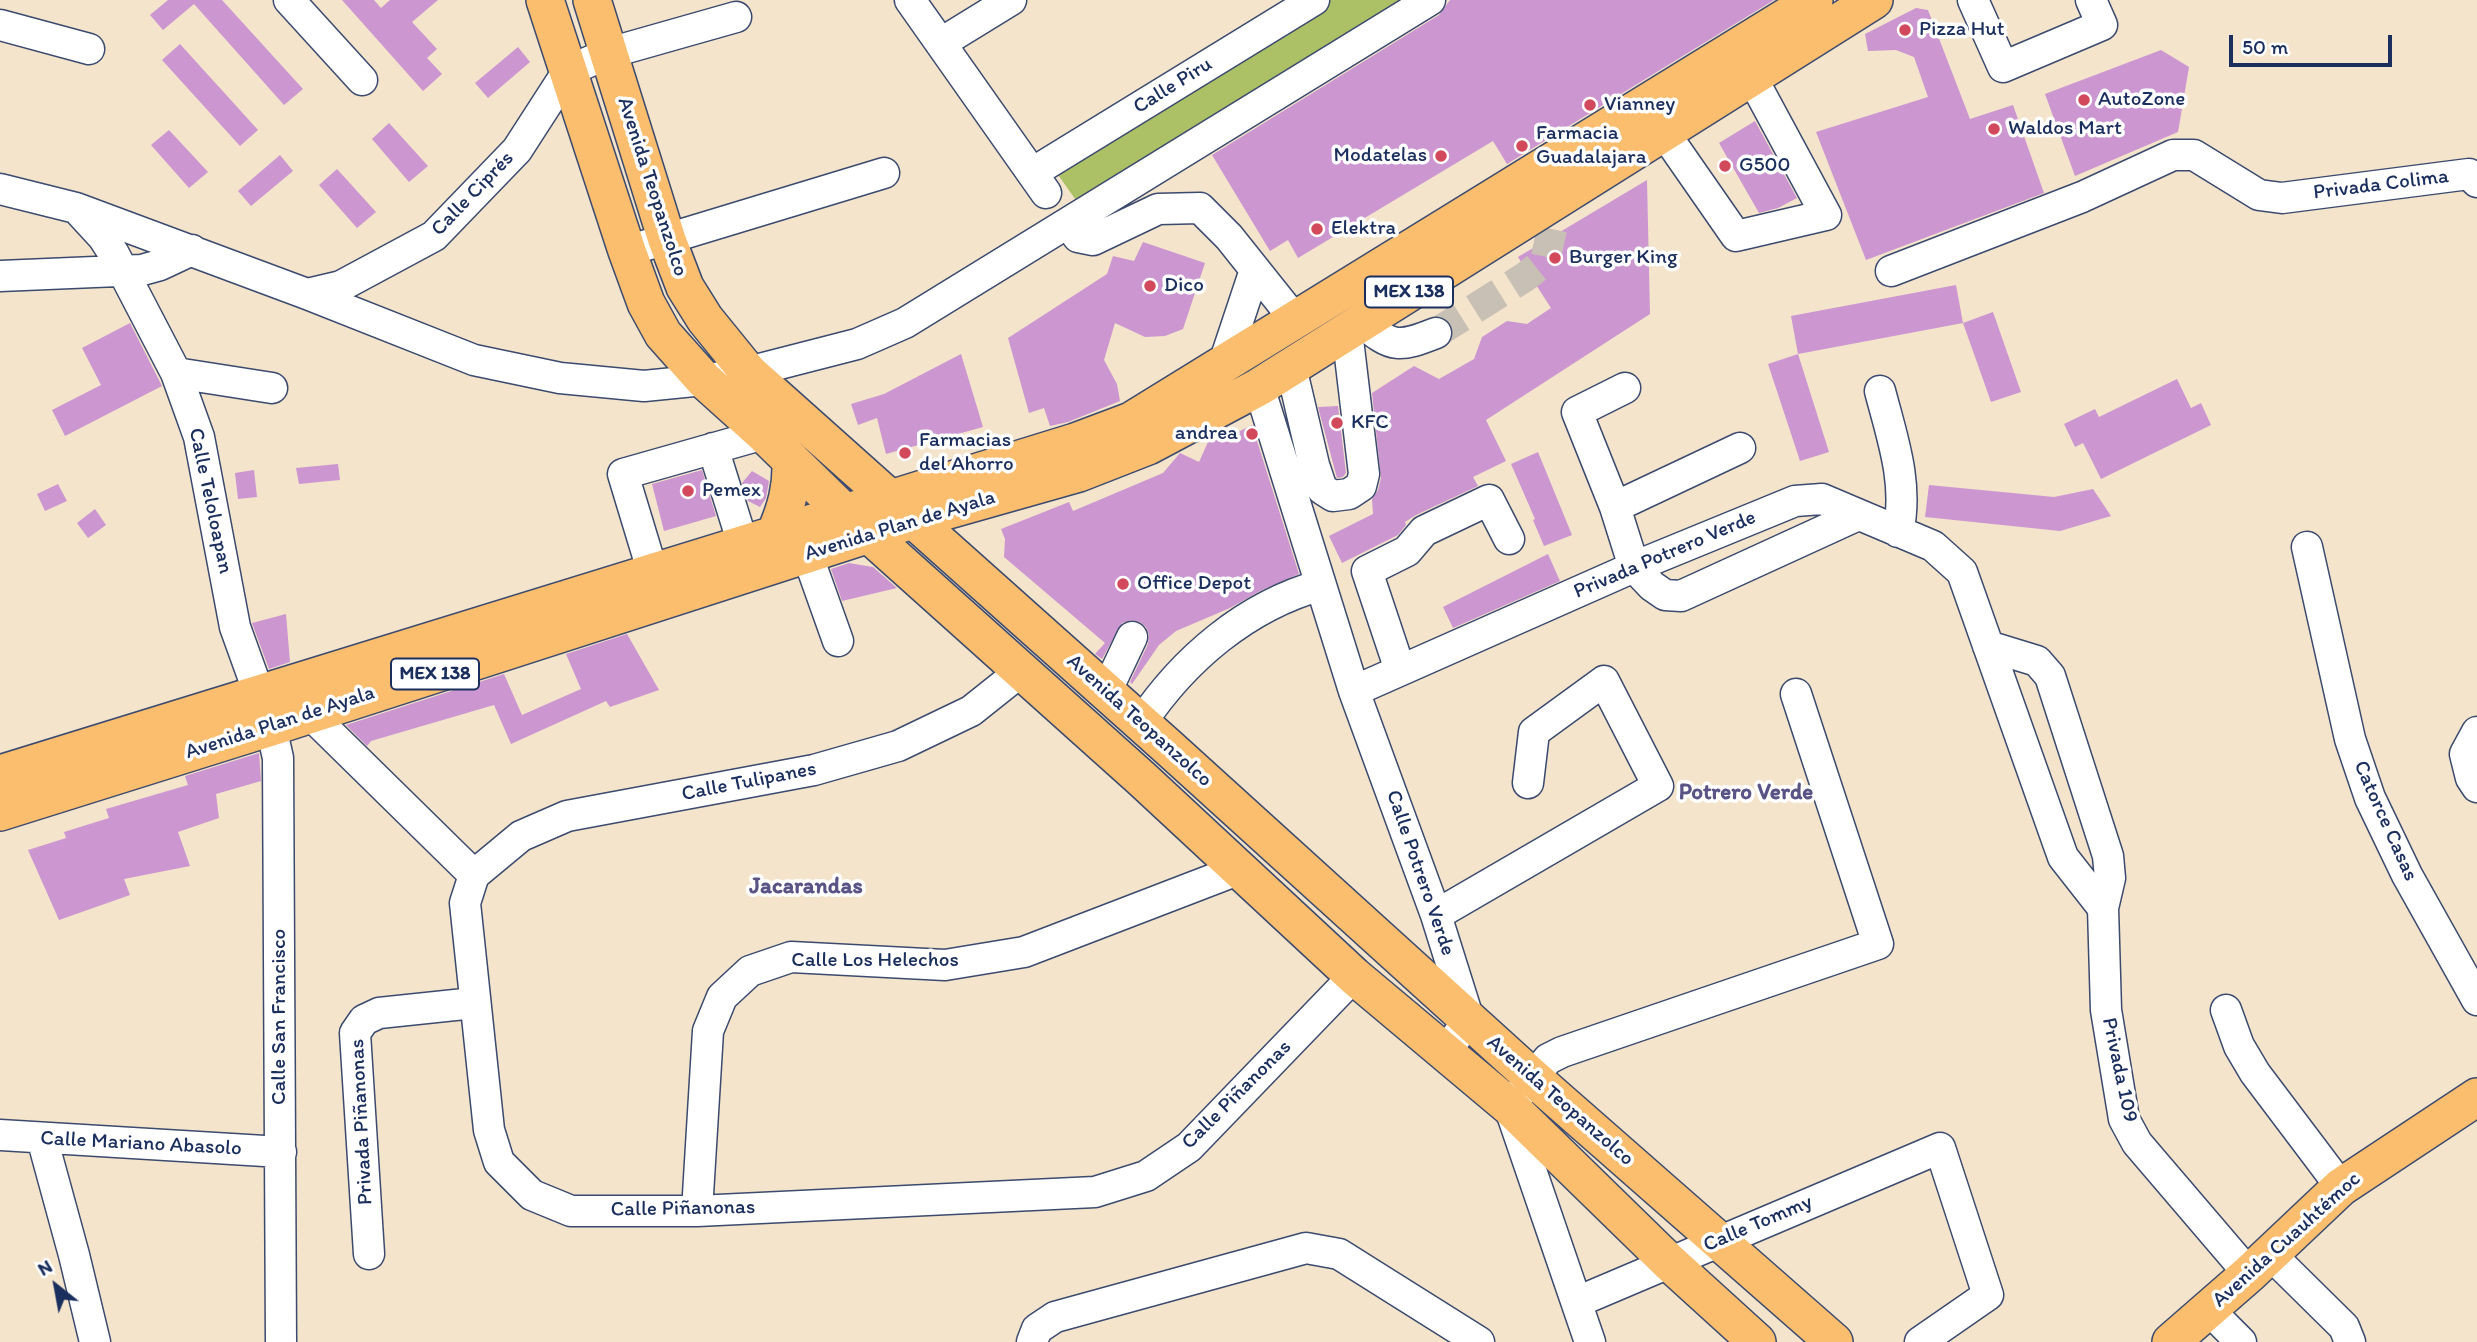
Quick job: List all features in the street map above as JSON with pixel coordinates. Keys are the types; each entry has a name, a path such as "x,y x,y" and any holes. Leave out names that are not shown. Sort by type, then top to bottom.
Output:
{"main road":[{"name":"Avenida Plan de Ayala","path":"0,811 266,711 653,573 759,539 856,523 900,509 1131,421 1814,0"},
{"name":"Avenida Plan de Ayala","path":"900,509 1079,473 1149,446 1259,387 1355,326 1550,217 1663,131 1874,0"},
{"name":"Avenida Teopanzolco","path":"594,1 667,240 685,287 705,319 748,372 1532,1077 1834,1342"},
{"name":"Avenida Teopanzolco","path":"549,10 646,303 663,334 704,380 856,523 1142,779 1354,976 1509,1106 1669,1262 1757,1342"},
{"path":"759,539 788,505 792,483 791,460"},
{"name":"Avenida Plan de Ayala","path":"305,698 807,554 856,523"},
{"name":"Avenida Plan de Ayala","path":"0,774 266,711"},
{"path":"1142,779 1168,747"},
{"name":"Avenida Cuauhtémoc","path":"2171,1342 2260,1264 2341,1187 2477,1097"}],"street":[{"path":"289,0 362,80"},
{"path":"910,0 941,43 1012,0"},
{"name":"Calle Piru","path":"941,43 1039,183 1314,0"},
{"path":"0,189 76,208 192,250 474,360 560,378 644,386 704,380 748,372 857,344 905,323 1430,0"},
{"path":"1973,0 2003,67 2102,25 2091,0"},
{"path":"549,10 594,1"},
{"path":"568,71 609,53 736,17"},
{"path":"0,25 89,49"},
{"name":"Calle Ciprés","path":"307,294 341,286 434,236 517,150 568,71"},
{"path":"1663,131 1735,236 1826,215 1751,76"},
{"name":"Privada Colima","path":"1891,271 2082,197 2173,155 2194,155 2259,195 2282,198 2469,174 2477,182"},
{"path":"627,251 884,173"},
{"name":"Calle Teloloapan","path":"76,208 103,237 176,373 199,437 235,627 266,711"},
{"path":"1068,223 1078,237 1093,240 1158,209 1200,208 1228,237 1296,321"},
{"path":"0,276 124,272 160,265 192,250"},
{"path":"1223,366 1255,270"},
{"path":"1355,326 1381,339 1406,344 1436,333"},
{"path":"1291,367 1322,489 1333,496 1349,494 1361,486 1364,474 1355,326"},
{"path":"176,373 272,388"},
{"name":"Calle Potrero Verde","path":"1259,387 1354,691 1436,915 1469,1020"},
{"path":"1625,388 1577,412 1615,507 1634,567 1665,595 1681,596 1858,514"},
{"path":"1880,391 1897,452 1903,509 1898,532"},
{"path":"653,573 623,474 764,434"},
{"path":"713,448 759,539"},
{"path":"1615,507 1740,448"},
{"name":"Privada Potrero Verde","path":"1400,670 1634,567 1796,500 1822,499 1933,546 1962,572 1989,646"},
{"path":"1354,691 1400,670 1367,571 1407,551 1424,531 1489,500 1509,539"},
{"name":"Catorce Casas","path":"2307,547 2350,739 2370,798 2407,875 2477,1000"},
{"path":"807,554 838,641"},
{"path":"1140,723 1199,655 1234,625 1263,607 1299,591 1321,585"},
{"path":"1106,692 1132,637"},
{"path":"1989,646 2063,857 2103,908"},
{"name":"Privada 109","path":"1989,646 2037,661 2050,676 2108,856 2110,878 2103,908 2106,1010 2124,1119 2137,1143 2260,1264 2344,1327 2350,1342"},
{"name":"Calle Tulipanes","path":"474,875 521,836 567,816 814,770 898,746 971,711 1020,671"},
{"path":"1436,915 1658,786 1604,681 1534,732 1528,783"},
{"path":"1590,1342 1509,1106 1548,1059 1562,1052 1878,944 1796,694"},
{"path":"305,698 474,875"},
{"name":"Calle San Francisco","path":"266,711 278,758 281,1342"},
{"path":"2477,732 2465,754 2471,779 2477,787"},
{"name":"Calle Los Helechos","path":"697,1211 708,1031 722,997 750,971 791,957 945,965 1024,952 1240,869"},
{"name":"Calle Piñanonas","path":"474,875 465,903 489,1130 499,1162 531,1195 571,1211 697,1211 1095,1192 1146,1176 1189,1147 1354,976"},
{"name":"Privada Piñanonas","path":"369,1254 355,1033 364,1020 379,1013 474,1003"},
{"path":"2226,1010 2239,1046 2255,1073 2341,1187"},
{"path":"1445,1052 1469,1020"},
{"name":"Calle Mariano Abasolo","path":"0,1136 281,1153"},
{"path":"42,1138 95,1342"},
{"name":"Calle Tommy","path":"1577,1302 1940,1148 1988,1295 1920,1342"},
{"path":"1032,1342 1037,1329 1055,1317 1306,1248 1339,1254 1479,1342"},
{"path":"2209,1310 2241,1342"}],"green space":[{"path":"1314,0 1430,0 1085,213 1049,162"}],"building":[{"path":"168,0 222,0 303,89 284,105 194,4 163,30 150,15"},
{"path":"342,0 374,0 381,8 390,0 438,0 412,22 437,49 427,58 442,74 423,91"},
{"path":"1450,0 1774,0 1507,164 1493,141 1298,258 1288,240 1270,251 1212,155 1439,15"},
{"path":"1916,8 1928,10 1970,119 2013,105 2044,193 1866,260 1816,132 1928,97 1914,57 1896,50 1868,51 1865,34"},
{"path":"180,44 258,130 240,146 162,60"},
{"path":"518,47 530,62 488,98 475,83"},
{"path":"2161,50 2189,67 2178,132 2075,176 2045,94"},
{"path":"1755,121 1797,198 1778,208 1759,213 1719,143"},
{"path":"389,123 428,166 409,182 372,139"},
{"path":"169,130 208,172 189,188 151,145"},
{"path":"280,155 293,171 251,206 238,191"},
{"path":"337,169 376,212 357,228 319,185"},
{"path":"1647,180 1650,314 1486,420 1506,461 1473,477 1478,486 1416,515 1405,522 1406,525 1398,535 1342,563 1329,536 1373,514 1372,499 1381,478 1372,393 1414,366 1439,379 1474,359 1482,337 1507,321 1527,324 1551,308 1518,257"},
{"path":"1143,242 1205,263 1183,329 1165,336 1145,337 1115,323 1104,360 1117,384 1120,401 1068,422 1050,426 1044,408 1029,413 1008,338 1107,274 1113,256 1134,261"},
{"path":"1956,285 1963,323 1798,354 1791,316"},
{"path":"1993,312 2021,392 1991,402 1963,323"},
{"path":"130,323 162,386 65,436 52,410 101,385 82,348"},
{"path":"961,354 983,427 886,454 877,418 858,425 851,404 884,394"},
{"path":"1798,354 1829,452 1800,461 1768,364"},
{"path":"2177,379 2191,408 2201,403 2211,425 2101,479 2083,443 2075,447 2064,424 2095,409 2099,417"},
{"path":"1338,406 1346,473 1337,478 1318,407"},
{"name":"Office Depot","path":"1252,425 1299,574 1176,631 1159,645 1132,684 1130,682 1148,644 1146,627 1131,620 1122,623 1102,659 1095,654 1105,643 1004,557 1005,539 1001,529 1069,502 1073,511 1163,473 1180,453 1199,462 1208,442 1229,433 1230,436"},
{"path":"1538,452 1572,535 1544,546 1511,464"},
{"path":"338,464 340,480 299,484 296,468"},
{"path":"254,470 257,497 238,499 235,473"},
{"path":"702,470 716,516 664,531 652,484"},
{"path":"752,471 769,481 766,498 760,507 748,501 742,483"},
{"path":"58,484 67,501 45,511 37,494"},
{"path":"1929,485 2054,497 2093,489 2111,516 2060,531 1925,517"},
{"path":"95,509 106,525 88,538 77,523"},
{"path":"1548,554 1560,581 1453,628 1443,607"},
{"path":"849,563 873,567 897,588 842,601 831,569"},
{"path":"286,614 290,662 269,669 252,623"},
{"path":"627,634 659,690 610,707 606,701 511,744 494,705 371,741 367,746 346,725 504,674 522,715 581,689 566,654"},
{"path":"259,753 261,781 216,794 219,818 178,832 190,866 124,879 130,895 59,920 28,850 66,838 64,832 109,818 106,809 188,785 185,776"}],"tunnel":[{"path":"1436,333 1525,277 1545,261 1552,229"}],"place":[{"name":"Pizza Hut","path":"1905,30"},
{"name":"AutoZone","path":"2084,100"},
{"name":"Vianney","path":"1590,105"},
{"name":"Waldos Mart","path":"1994,129"},
{"name":"Farmacia Guadalajara","path":"1522,146"},
{"name":"Modatelas","path":"1441,156"},
{"name":"G500","path":"1725,166"},
{"name":"Elektra","path":"1317,229"},
{"name":"Burger King","path":"1555,258"},
{"name":"Dico","path":"1150,286"},
{"name":"KFC","path":"1337,423"},
{"name":"andrea","path":"1252,434"},
{"name":"Farmacias del Ahorro","path":"905,453"},
{"name":"Pemex","path":"688,491"},
{"name":"Office Depot","path":"1123,584"}],"district":[{"name":"Potrero Verde","path":"1746,793"},
{"name":"Jacarandas","path":"806,887"}]}
